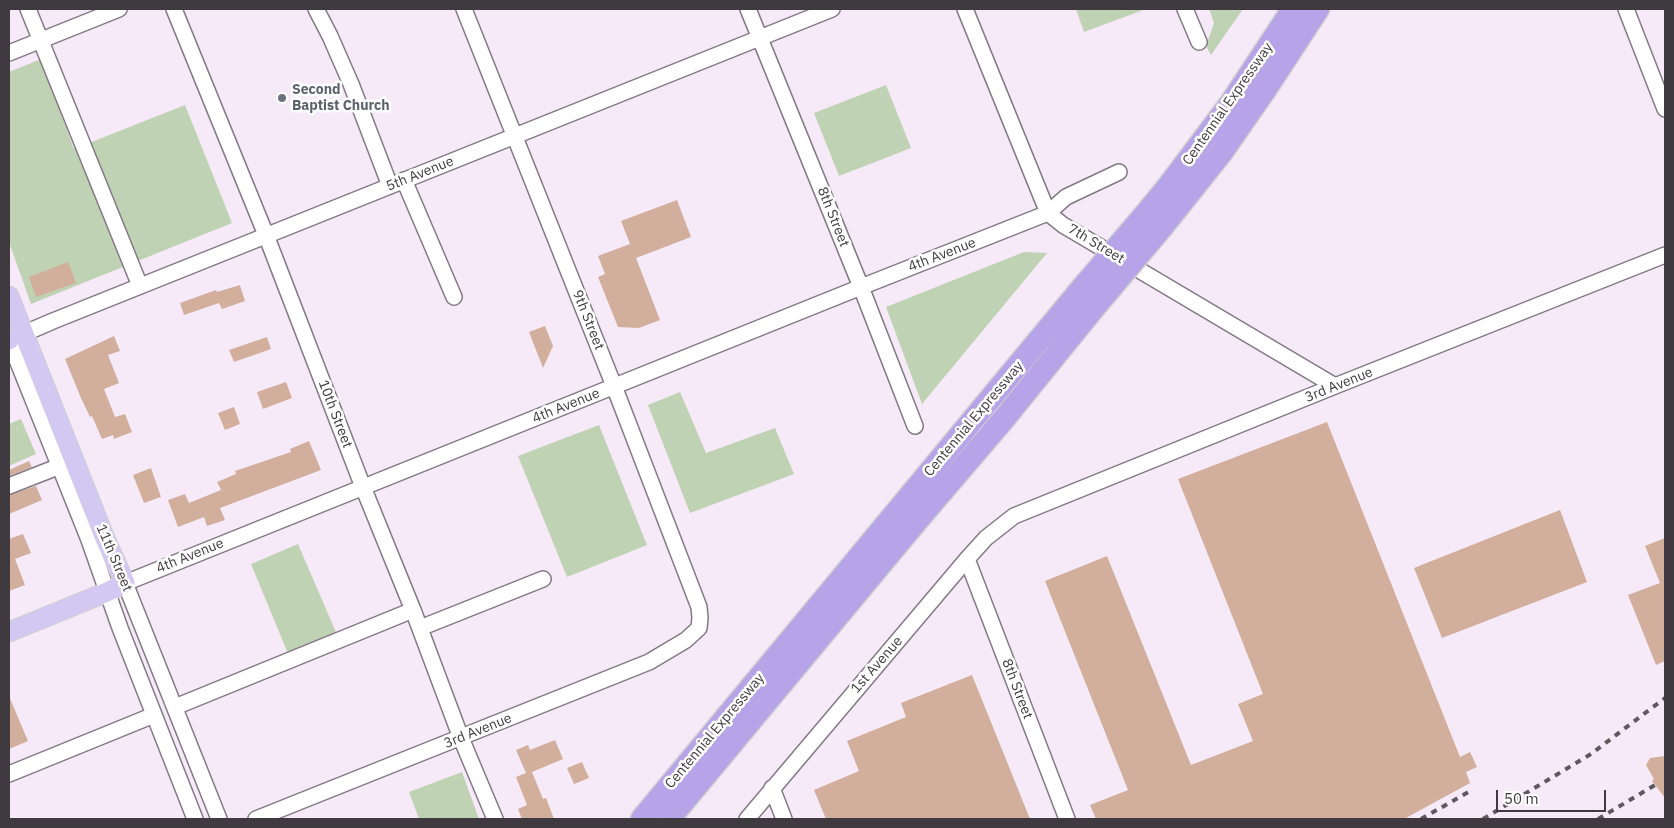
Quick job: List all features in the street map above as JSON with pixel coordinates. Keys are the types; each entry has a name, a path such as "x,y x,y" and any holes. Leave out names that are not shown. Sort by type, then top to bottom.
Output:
{"highway":[{"name":"Centennial Expressway","path":"642,819 1086,301 1120,275 1153,221 1178,174 1230,103 1293,9"},
{"name":"Centennial Expressway","path":"1153,221 1222,152 1318,9"},
{"path":"1297,42 1322,9"},
{"name":"Centennial Expressway","path":"669,819 1002,420 1086,301"}],"main road":[{"name":"11th Street","path":"9,296 13,338 125,583"},
{"name":"4th Avenue","path":"9,632 125,583"}],"street":[{"path":"28,9 140,286"},
{"path":"9,53 119,9"},
{"name":"10th Street","path":"174,9 266,235 363,487 495,819"},
{"path":"316,9 351,84 390,186"},
{"name":"9th Street","path":"464,9 614,386 699,607 699,628 696,633"},
{"name":"8th Street","path":"748,9 861,287 915,426"},
{"name":"5th Avenue","path":"13,338 832,9"},
{"path":"965,9 1048,214"},
{"path":"1185,9 1199,42"},
{"path":"1626,9 1665,109"},
{"name":"4th Avenue","path":"125,583 861,287 1048,214 1066,197 1119,172"},
{"path":"404,180 454,297"},
{"name":"7th Street","path":"1048,214 1063,225 1334,386"},
{"name":"3rd Avenue","path":"1014,516 1334,386 1665,255"},
{"name":"11th Street","path":"13,338 107,592 195,819"},
{"path":"9,486 60,466"},
{"name":"1st Avenue","path":"747,819 986,538 1014,516"},
{"name":"8th Street","path":"967,560 1067,819"},
{"path":"420,628 543,579"},
{"name":"11th Street","path":"125,583 219,819"},
{"path":"175,707 413,610"},
{"name":"3rd Avenue","path":"256,819 649,662 665,654 696,633"},
{"path":"9,774 154,715"},
{"path":"772,788 784,819"}],"green space":[{"path":"1076,9 1146,9 1084,32"},
{"path":"1209,9 1243,9 1211,55 1206,46 1214,23"},
{"path":"41,59 74,149 185,105 232,223 31,304 9,242 9,72"},
{"path":"886,85 911,148 839,176 814,113"},
{"path":"1024,252 1047,253 922,404 886,307"},
{"path":"680,392 706,453 775,428 794,474 690,513 648,405"},
{"path":"21,419 36,454 9,466 9,424"},
{"path":"599,425 647,545 567,577 518,456"},
{"path":"298,544 338,637 289,656 251,564"},
{"path":"462,772 479,819 419,819 409,792"}],"building":[{"path":"677,200 691,237 636,258 660,320 639,328 618,327 598,277 605,274 598,256 630,244 621,221"},
{"path":"68,262 76,283 36,297 29,277"},
{"path":"240,285 245,301 222,309 219,303 184,315 180,303 216,290 217,292"},
{"path":"545,326 553,346 543,368 529,332"},
{"path":"114,336 120,351 108,355 119,383 104,389 115,417 125,414 132,432 114,439 113,435 102,439 92,416 90,417 81,398 65,359"},
{"path":"267,337 271,349 234,362 229,350"},
{"path":"286,382 292,398 263,409 257,392"},
{"path":"234,407 240,424 225,430 218,413"},
{"path":"1327,422 1460,757 1470,752 1477,767 1466,772 1470,783 1404,819 1096,819 1090,805 1128,790 1045,581 1107,556 1191,765 1253,741 1238,704 1263,694 1178,479"},
{"path":"309,441 321,470 220,508 225,520 207,526 204,517 178,527 168,500 185,494 189,503 221,490 217,482 236,474 235,471 291,452 290,449"},
{"path":"29,461 32,467 9,476 9,470"},
{"path":"151,468 161,497 144,503 133,475"},
{"path":"36,486 42,500 9,514 9,495"},
{"path":"1560,510 1587,582 1442,638 1414,568"},
{"path":"23,534 31,553 15,559 25,585 9,591 9,539"},
{"path":"1665,538 1665,661 1656,665 1628,595 1660,583 1645,546"},
{"path":"972,675 1030,819 826,819 814,790 859,771 847,741 906,717 901,703"},
{"path":"9,696 28,741 9,749"},
{"path":"555,740 563,759 532,772 543,799 546,798 554,819 522,819 518,809 527,805 516,777 526,773 516,750 528,745 530,750"},
{"path":"1665,756 1665,798 1652,781 1654,779 1646,765 1650,758"},
{"path":"582,762 589,778 574,784 567,768"}],"railway":[{"path":"1483,819 1591,754 1665,698"},
{"path":"1598,819 1655,785"},
{"path":"1421,819 1472,790"}],"place":[{"name":"Second Baptist Church","path":"282,98"}]}
